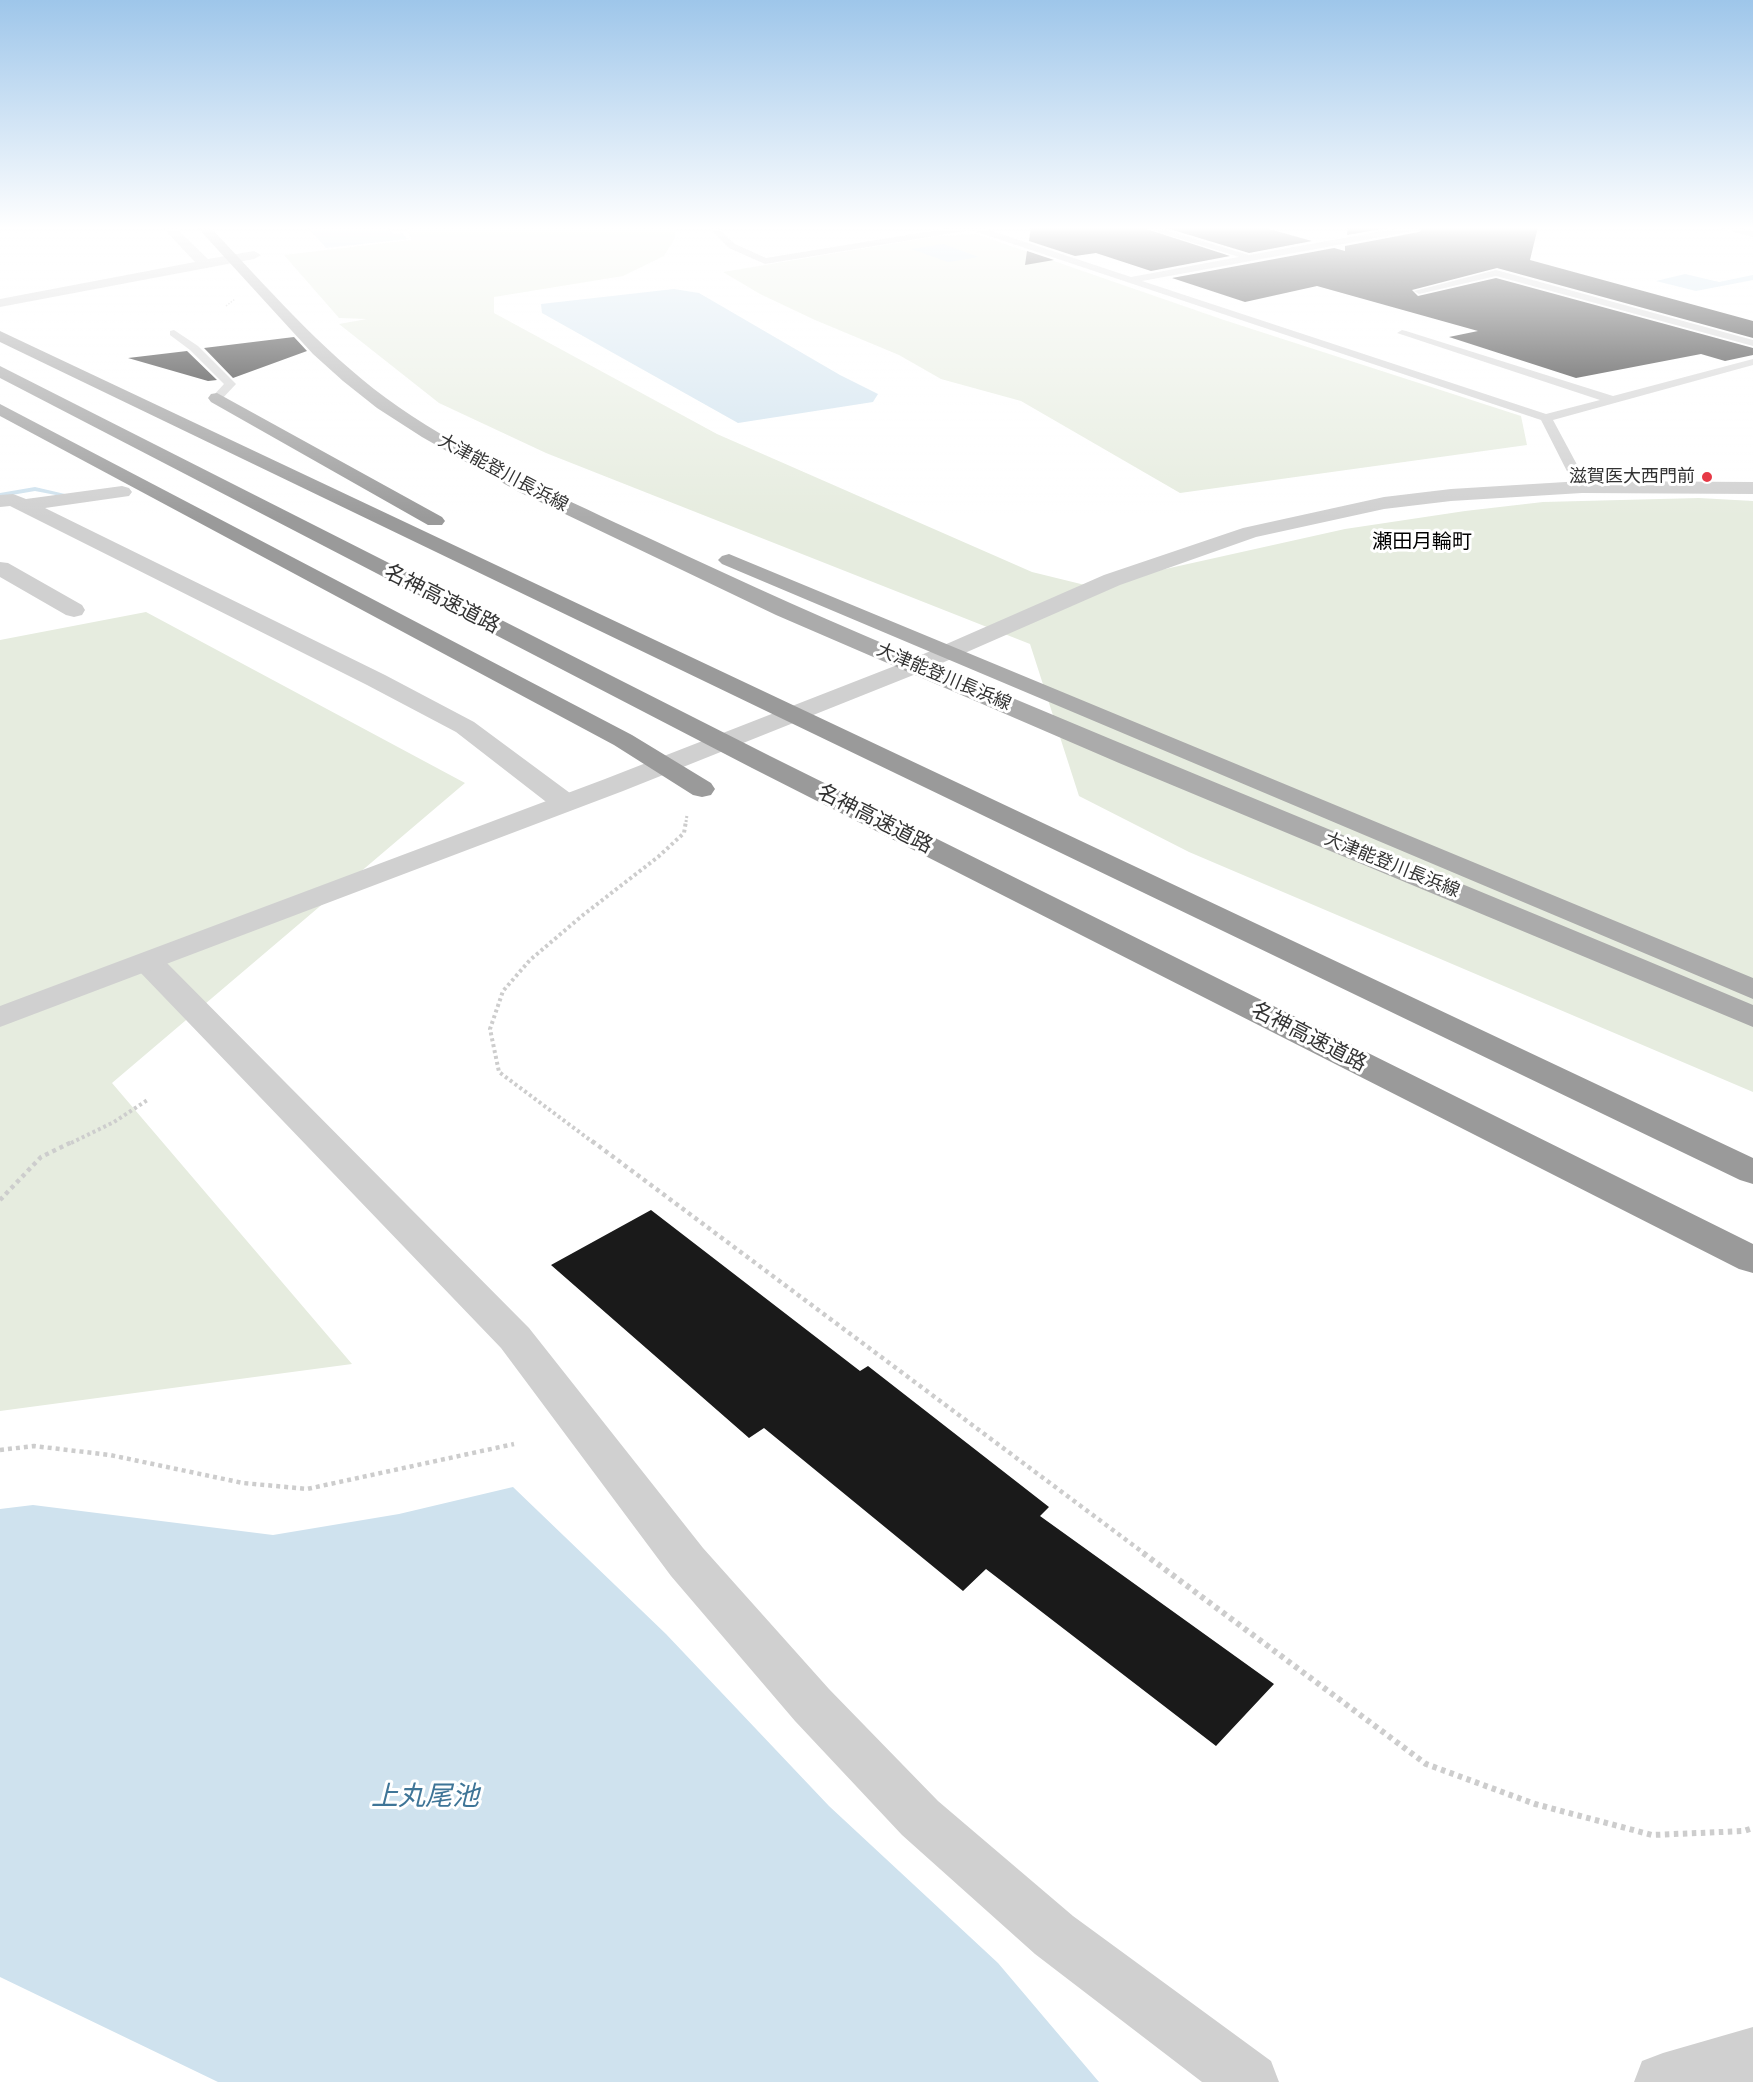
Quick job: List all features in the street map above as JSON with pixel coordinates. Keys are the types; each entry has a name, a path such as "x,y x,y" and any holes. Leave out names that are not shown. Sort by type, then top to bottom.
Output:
{"highway":[{"path":"0,336 1753,1172"},
{"name":"名神高速道路","path":"0,371 761,762 1753,1260"},
{"path":"217,398 562,592 656,648"},
{"path":"0,409 623,740 702,789"}],"main road":[{"name":"大津能登川長浜線","path":"293,324 319,351 383,404 428,434 524,487 784,610 918,665 1128,757 1556,933 1753,1017"},
{"name":"大津能登川長浜線","path":"323,324 361,362 412,402 498,454 573,492 946,652 1753,988"}],"street":[{"path":"0,1017 149,963 564,802 614,785 918,665 1113,580 1250,532 1384,502 1451,495 1582,487 1753,488"},
{"path":"23,505 122,492"},
{"path":"0,501 13,500 376,680 465,727 564,802"},
{"path":"0,568 74,610"},
{"path":"0,596 32,586"},
{"path":"149,963 515,1338 687,1562 812,1705 920,1818 1054,1935 1250,2082"},
{"path":"1663,2082 1753,2056"}],"lane":[{"path":"1261,324 1546,418 1753,362"},
{"path":"1684,324 1753,343"},
{"path":"174,333 194,348 230,384 217,398"},
{"path":"1402,333 1613,400"},
{"path":"1546,418 1582,487"}],"path":[{"path":"688,809 684,833 658,857 583,915 530,960 503,992 490,1029 500,1072 1426,1764 1535,1804 1652,1835 1743,1831 1753,1828"},
{"path":"0,1200 41,1157 114,1122 149,1099"},
{"path":"0,1450 34,1446 110,1455 243,1483 307,1490 514,1444"}],"shaded area":[{"path":"339,324 515,324 717,434 1032,572 1089,586 1345,529 1465,511 1543,502 1699,498 1753,501 1753,1092 1189,852 1079,796 1030,644 546,453 439,403"},
{"path":"825,324 1237,324 1521,416 1527,445 1180,493 1021,401 941,379 899,355"},
{"path":"146,612 465,783 112,1083 352,1364 0,1411 0,640"}],"water":[{"path":"562,324 753,324 840,375 878,394 873,402 738,423"},
{"name":"上丸尾池","path":"513,1487 666,1634 829,1806 998,1963 1099,2082 218,2082 0,1977 0,1509 33,1505 273,1535 399,1514"}],"building":[{"path":"1454,324 1665,324 1753,348 1753,355 1725,361 1701,354 1576,378 1449,337 1478,331"},
{"path":"1702,324 1753,324 1753,338"},
{"path":"294,337 307,351 233,378 204,348"},
{"path":"187,351 217,380 208,381 128,358"},
{"path":"651,1210 860,1371 868,1366 1049,1507 1040,1516 1274,1684 1216,1746 986,1569 963,1591 764,1428 749,1438 551,1265"}],"waterway":[{"path":"0,495 35,489 61,494"}],"place":[{"name":"滋賀医大西門前","path":"1707,477"}],"district":[{"name":"瀬田月輪町","path":"1422,542"}]}
